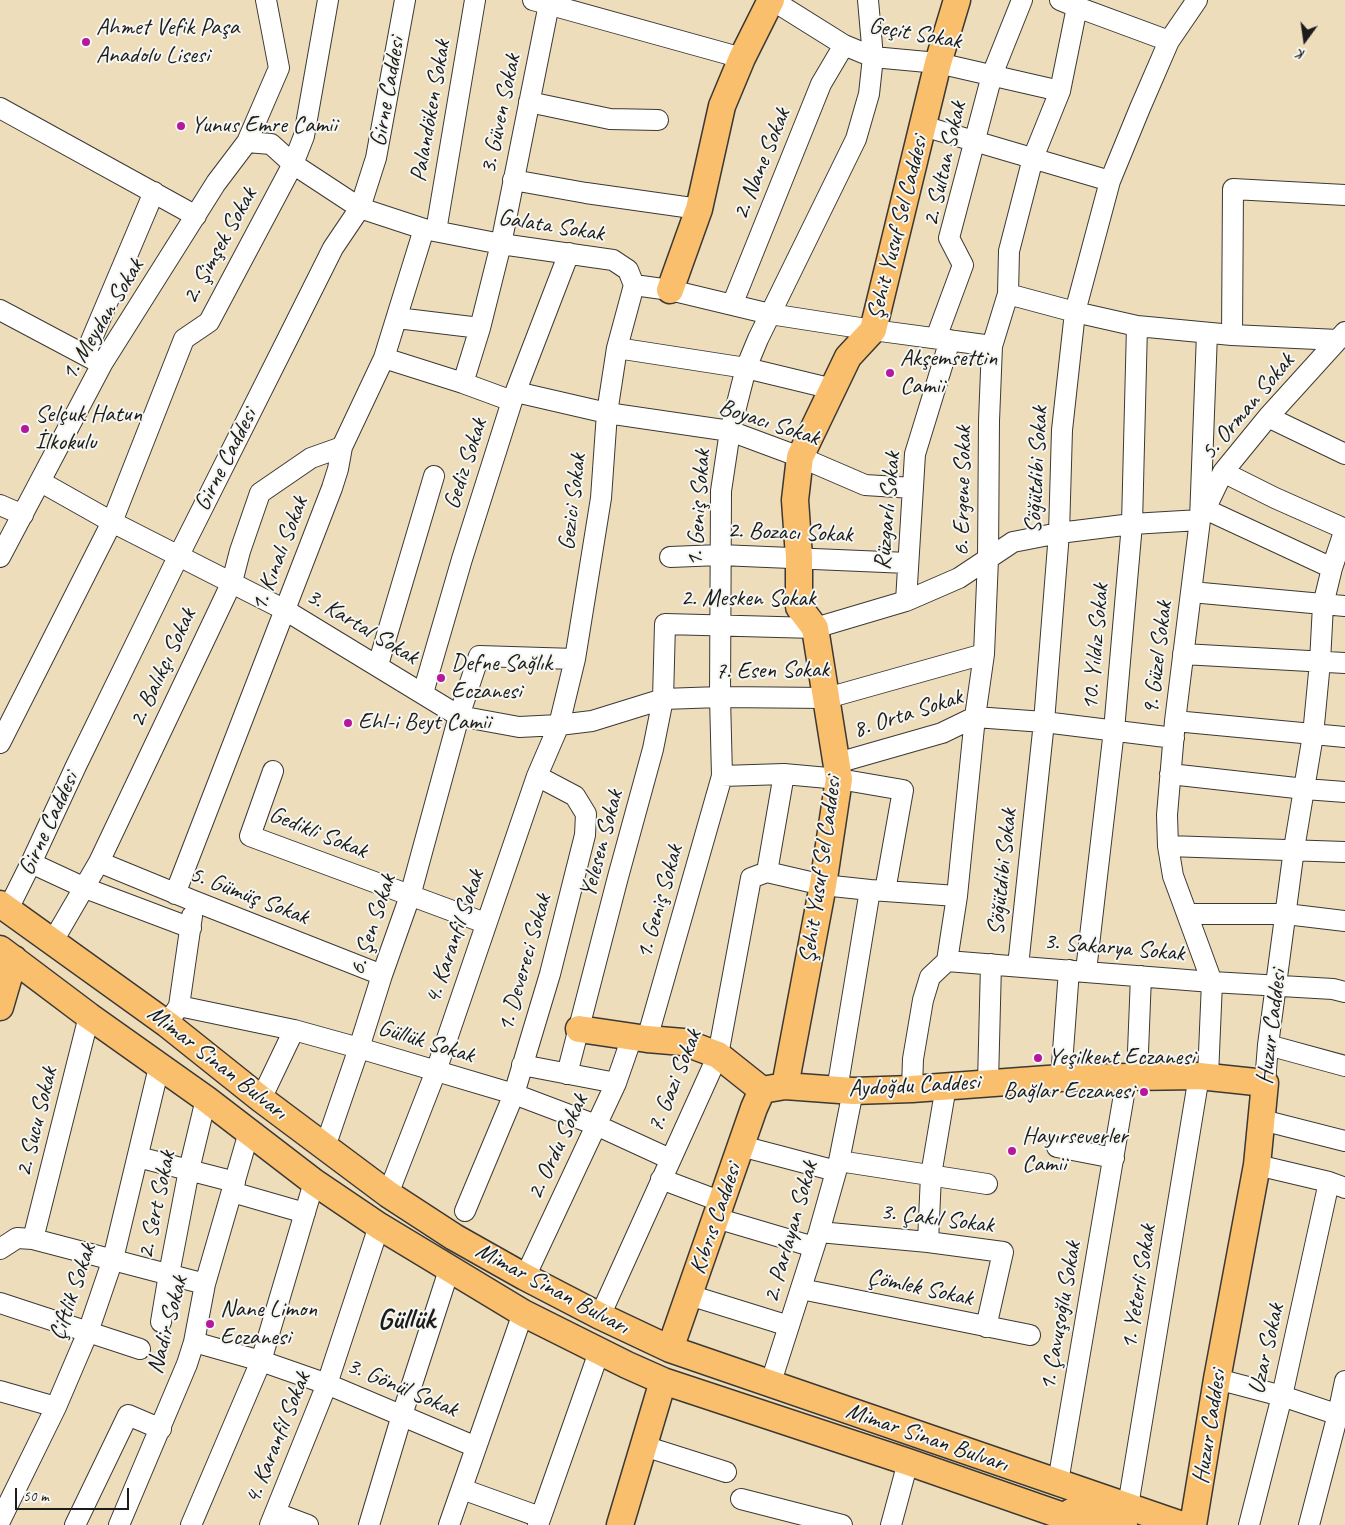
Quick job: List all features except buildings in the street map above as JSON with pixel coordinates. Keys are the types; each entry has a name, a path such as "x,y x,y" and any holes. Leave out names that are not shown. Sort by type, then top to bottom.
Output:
{"main road":[{"path":"670,290 699,209 722,106 742,58 772,0"},
{"name":"Şehit Yusuf Sel Caddesi","path":"773,1088 822,885 838,771 815,628 799,607 799,557 795,500 800,457 848,357 873,330 938,63 957,0"},
{"name":"Mimar Sinan Bulvarı","path":"4,906 53,941 173,1015 261,1099 388,1194 454,1237 525,1277 600,1316 670,1349 770,1385 1058,1482 1126,1516 1182,1525"},
{"path":"0,1007 7,954"},
{"name":"Mimar Sinan Bulvarı","path":"7,954 89,1016 206,1099 314,1182 379,1226 523,1313 627,1366 664,1381 908,1462 1050,1518 1089,1525"},
{"path":"578,1029 683,1042 718,1055 773,1088"},
{"name":"Aydoğdu Caddesi","path":"773,1088 912,1089 1061,1078 1203,1076 1265,1083"},
{"name":"Huzur Caddesi","path":"1193,1525 1217,1379 1257,1165 1265,1083"},
{"name":"Kıbrıs Caddesi","path":"670,1349 741,1146 773,1088"},
{"path":"620,1525 664,1381"},
{"path":"1050,1518 1086,1512 1126,1516"}],"street":[{"name":"1. Meydan Sokak","path":"94,359 196,216 216,183 247,142 279,68 266,0"},
{"name":"2. Şimşek Sokak","path":"1,740 112,522 184,339 209,322 293,164 304,136 328,0"},
{"name":"Girne Caddesi","path":"4,906 31,864 76,766 179,555 333,248 360,208 376,158 405,0"},
{"name":"Palandöken Sokak","path":"430,230 475,0"},
{"name":"Geçit Sokak","path":"772,0 844,45 873,57 938,63 1060,91"},
{"name":"1. Geniş Sokak","path":"640,1038 722,776 720,697 721,491 730,431 746,368 758,339 856,140 869,94 873,57 868,0"},
{"name":"2. Sultan Sokak","path":"943,339 963,265 949,238 992,75 1022,0"},
{"name":"Söğütdibi Sokak","path":"1018,966 1044,722 1059,533 1062,430 1075,312 1110,181 1170,41 1197,0"},
{"path":"544,1 742,58"},
{"name":"3. Güven Sokak","path":"463,383 480,328 500,244 529,102 544,1"},
{"path":"1068,4 1170,41"},
{"name":"6. Ergene Sokak","path":"947,961 984,654 988,559 989,421 992,346 1008,294 1009,251 1033,158 1060,91 1068,4"},
{"name":"2. Nane Sokak","path":"732,305 821,84 844,45"},
{"path":"529,102 610,119 658,120"},
{"path":"0,108 196,216"},
{"path":"923,126 1110,181"},
{"name":"Galata Sokak","path":"247,142 271,144 293,164 360,208 430,230 500,244 613,260 628,270 634,285"},
{"path":"513,180 586,193 699,209"},
{"path":"1232,335 1233,189 1345,195"},
{"name":"1. Meydan Sokak","path":"0,558 41,482 94,359 154,192"},
{"name":"1. Kınalı Sokak","path":"174,894 332,488 342,448 384,358 396,318 430,230"},
{"name":"Gediz Sokak","path":"423,693 462,559 514,397 570,254"},
{"path":"634,285 670,290 770,314 992,346"},
{"name":"Gezici Sokak","path":"559,725 574,659 601,498 608,413 617,348 634,285"},
{"path":"1008,294 1137,326 1232,335 1341,336"},
{"path":"0,310 94,359"},
{"path":"396,318 480,328"},
{"name":"10. Yıldız Sokak","path":"1061,1078 1114,730 1132,524 1137,326"},
{"name":"9. Güzel Sokak","path":"1207,333 1202,515 1174,730 1167,815 1168,846 1173,876 1212,982"},
{"name":"5. Orman Sokak","path":"1202,515 1223,472 1268,417 1341,336"},
{"name":"Rüzgarlı Sokak","path":"906,601 915,454 943,339"},
{"path":"617,348 746,368 833,389"},
{"name":"Boyacı Sokak","path":"384,358 514,397 730,431 800,457 865,485 913,488"},
{"path":"1268,417 1345,454"},
{"name":"2. Balıkçı Sokak","path":"53,941 99,862 232,582 240,551 260,493 311,458 342,448"},
{"path":"1223,472 1275,498 1345,528"},
{"path":"378,666 434,476"},
{"name":"3. Kartal Sokak","path":"41,482 112,522 285,610 459,716 519,727 559,725"},
{"path":"0,505 23,515"},
{"path":"1202,515 1332,568"},
{"name":"2. Mesken Sokak","path":"665,624 815,628 906,601 959,578 1013,542 1059,533 1202,515"},
{"name":"Huzur Caddesi","path":"1265,1083 1268,1045 1294,850 1313,735 1323,605 1332,568 1345,528"},
{"name":"2. Bozacı Sokak","path":"670,557 720,555 908,563"},
{"path":"1191,592 1345,606"},
{"name":"Yelesen Sokak","path":"567,1074 653,749 663,699 665,624"},
{"name":"7. Esen Sokak","path":"559,725 592,720 663,699 720,697 827,698 984,654"},
{"path":"1183,654 1345,663"},
{"name":"6. Şen Sokak","path":"326,1147 410,896 459,716 479,656 574,659"},
{"name":"8. Orta Sokak","path":"838,771 942,733 975,717 1114,730 1174,730 1345,737"},
{"name":"4. Karanfil Sokak","path":"388,1194 436,1071 536,776 559,725"},
{"name":"Gedikli Sokak","path":"273,771 250,836 485,923"},
{"path":"722,776 838,771"},
{"name":"2. Parlayan Sokak","path":"770,1385 817,1239 837,1166 845,1090 878,891 903,790 838,771"},
{"path":"784,774 768,872 822,885 956,896"},
{"path":"1170,774 1345,792"},
{"name":"1. Devereci Sokak","path":"465,1211 514,1094 550,974 585,834 586,814 575,796 536,776"},
{"path":"1168,846 1345,852"},
{"name":"5. Gümüş Sokak","path":"99,862 174,894 382,975"},
{"path":"31,864 85,888 191,928"},
{"name":"7. Gazi Sokak","path":"600,1316 718,1055 751,878 768,872"},
{"path":"173,1015 191,928 194,901"},
{"path":"1187,914 1286,914 1345,921"},
{"path":"912,1089 912,1059 923,1000 930,978 947,961"},
{"name":"3. Sakarya Sokak","path":"947,961 1212,982 1333,989 1345,992"},
{"path":"988,1083 991,964"},
{"name":"1. Çavuşoğlu Sokak","path":"1058,1482 1114,1158 1132,1077 1141,976"},
{"name":"1. Yeterli Sokak","path":"1126,1516 1203,1076 1212,982"},
{"name":"Güllük Sokak","path":"173,1015 294,1030 360,1048 514,1094 596,1125 670,1159"},
{"name":"2. Sucu Sokak","path":"33,1239 89,1016"},
{"path":"261,1099 294,1030"},
{"name":"2. Ordu Sokak","path":"525,1277 616,1083 640,1038"},
{"path":"1268,1045 1345,1066"},
{"path":"522,1064 616,1083"},
{"name":"Çiftlik Sokak","path":"0,1521 56,1407 88,1332 113,1259 159,1067"},
{"path":"928,1242 931,1175 946,1086"},
{"name":"2. Sert Sokak","path":"161,1322 189,1170 206,1099"},
{"path":"1262,1120 1345,1141"},
{"name":"Nadir Sokak","path":"119,1525 187,1364 194,1342 205,1284 249,1132"},
{"path":"741,1146 837,1166 931,1175 987,1184"},
{"path":"1057,1147 1114,1158"},
{"path":"138,1157 189,1170 305,1213"},
{"path":"1257,1165 1341,1184"},
{"name":"3. Çakıl Sokak","path":"661,1179 719,1210 817,1239 928,1242 1003,1252 986,1327"},
{"path":"192,1525 261,1361 314,1182"},
{"name":"Uzar Sokak","path":"1250,1525 1282,1396 1341,1184"},
{"name":"4. Karanfil Sokak","path":"273,1519 327,1384 379,1226"},
{"path":"0,1249 18,1238 33,1239 205,1284"},
{"path":"369,1525 402,1415 450,1270"},
{"name":"Çömlek Sokak","path":"801,1289 1030,1335"},
{"path":"690,1295 789,1326"},
{"path":"0,1303 140,1349"},
{"path":"449,1525 523,1313"},
{"name":"3. Gönül Sokak","path":"194,1342 261,1361 327,1384 476,1447"},
{"path":"462,1489 539,1521 599,1352"},
{"path":"1217,1379 1282,1396 1341,1416"},
{"path":"1309,1525 1341,1416 1345,1381"},
{"path":"0,1391 56,1407"},
{"path":"75,1525 128,1415 161,1429"},
{"path":"644,1446 726,1472"},
{"path":"891,1525 908,1462"},
{"path":"741,1499 842,1525"},
{"path":"273,1519 308,1525"}],"place":[{"name":"Ahmet Vefik Paşa Anadolu Lisesi","path":"86,42"},
{"name":"Yunus Emre Camii","path":"181,126"},
{"name":"Akşemsettin Camii","path":"890,373"},
{"name":"Selçuk Hatun İlkokulu","path":"25,429"},
{"name":"Defne Sağlık Eczanesi","path":"441,678"},
{"name":"Ehl-i Beyt Camii","path":"348,723"},
{"name":"Yeşilkent Eczanesi","path":"1038,1058"},
{"name":"Bağlar Eczanesi","path":"1144,1092"},
{"name":"Hayırseverler Camii","path":"1012,1151"},
{"name":"Nane Limon Eczanesi","path":"210,1324"}],"district":[{"name":"Güllük","path":"406,1320"}]}
